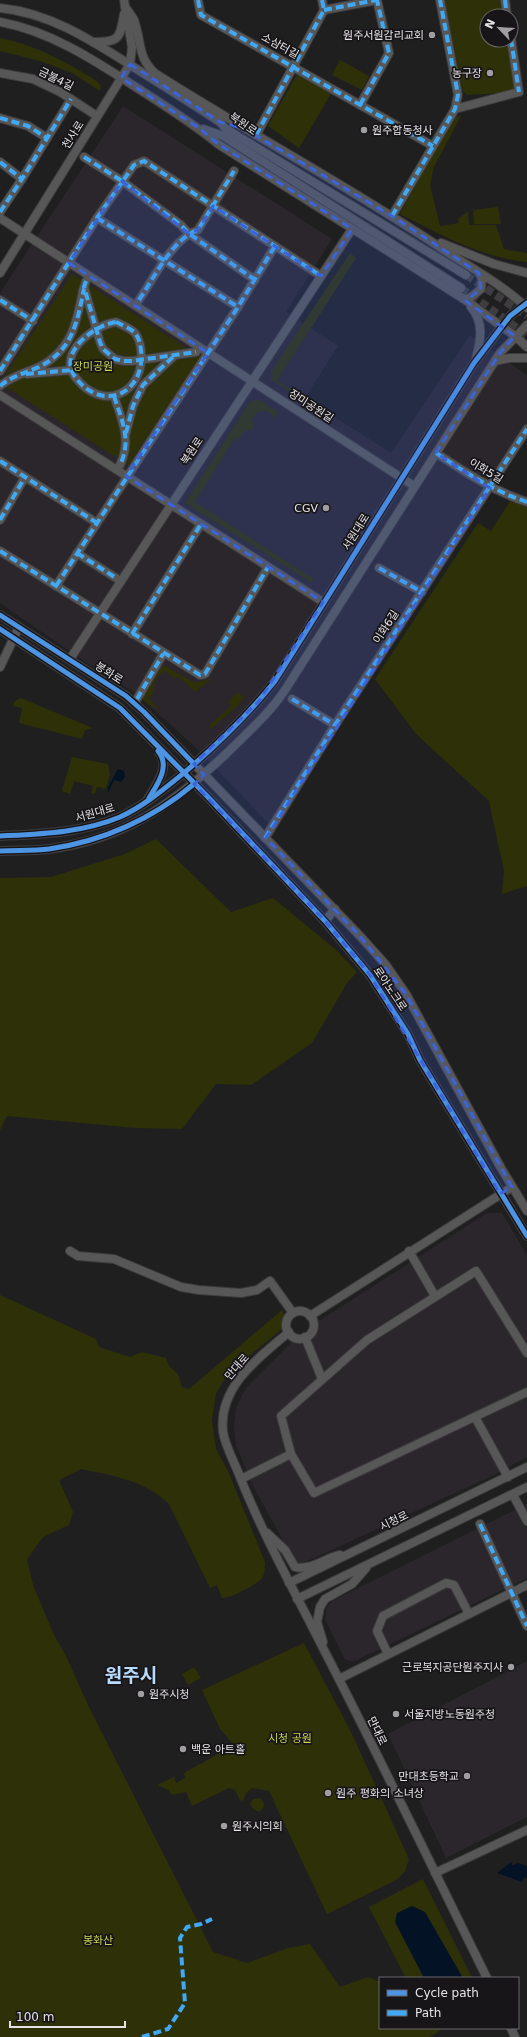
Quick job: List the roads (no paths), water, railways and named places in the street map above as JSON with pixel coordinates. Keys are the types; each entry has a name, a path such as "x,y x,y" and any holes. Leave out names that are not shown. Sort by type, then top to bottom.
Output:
{"street":[{"name":"소삼터길","path":"198,0 202,15 433,146"},
{"path":"256,135 324,10 322,0"},
{"path":"324,10 377,0 389,53 360,105"},
{"path":"392,216 455,109 458,95 440,0"},
{"path":"93,42 112,41 120,35 124,4"},
{"path":"124,4 133,19 142,56 147,67 237,125"},
{"name":"천사로","path":"0,274 130,64 132,47 124,4"},
{"name":"북원로","path":"0,8 22,10 43,17 93,42 220,122 226,129 466,275"},
{"name":"북원로","path":"0,22 23,27 40,33 72,48 121,78 199,128 218,144 464,299 502,326 527,347"},
{"path":"455,109 519,92 512,48"},
{"name":"금불4길","path":"0,73 33,79 71,99 97,116"},
{"path":"0,212 71,99"},
{"path":"0,118 28,126 47,138"},
{"path":"220,122 237,125"},
{"name":"북원로","path":"237,125 392,216 526,305"},
{"name":"북원로","path":"199,128 223,136 461,288"},
{"path":"84,157 122,181 181,225 188,233 255,280"},
{"path":"0,371 122,181 134,165 144,161 321,276"},
{"path":"0,162 22,179"},
{"path":"139,300 165,262 188,233 198,230 234,171"},
{"name":"장미공원길","path":"0,218 414,486"},
{"path":"97,218 238,307"},
{"name":"북원로","path":"170,504 352,229"},
{"path":"421,235 468,255 527,273"},
{"path":"56,586 126,476 238,307 275,246"},
{"path":"474,363 481,339 480,326 476,314 464,299 470,298 481,289 482,279 479,273"},
{"path":"0,386 15,376 40,366 68,341 74,332 85,284 96,331 103,348 109,355 124,361 174,356 196,352"},
{"path":"0,300 33,321"},
{"name":"서원대로","path":"0,836 51,834 89,827 119,817 145,804 194,764 259,701 288,660 474,363 502,326 526,305"},
{"path":"116,322 132,330 140,340 142,359 135,379 128,389 114,396 103,396 92,391 75,376 70,362 76,346 86,336 116,322"},
{"path":"204,775 278,701 495,361 515,336 527,324"},
{"path":"120,465 126,449 126,433 133,406 142,385 174,356"},
{"path":"495,361 510,358 527,358"},
{"path":"15,376 72,370"},
{"path":"0,395 324,602"},
{"path":"114,396 126,433"},
{"name":"이화6길","path":"265,838 335,726 527,429"},
{"name":"이화5길","path":"436,453 490,488 527,502"},
{"path":"0,461 96,522"},
{"path":"0,520 26,477"},
{"path":"70,659 170,504"},
{"path":"132,634 201,524"},
{"path":"0,551 163,654 195,673 205,674 268,566"},
{"path":"77,553 116,578"},
{"path":"379,568 422,592"},
{"name":"봉화로","path":"0,615 126,696 144,712 204,775"},
{"path":"0,667 19,627"},
{"name":"봉화로","path":"0,629 120,708 194,784"},
{"path":"137,699 163,654"},
{"path":"292,699 335,726"},
{"path":"145,804 160,779 164,763 161,755 148,738"},
{"name":"서원대로","path":"0,851 49,849 103,837 146,818 194,784 204,775"},
{"name":"로아노크로","path":"204,775 335,909 386,965 406,994 512,1187 527,1211"},
{"name":"로아노크로","path":"194,784 325,921 370,975 389,1002 408,1034 420,1060 500,1194 527,1236"},
{"path":"325,921 335,909"},
{"path":"310,1316 409,1251 512,1187"},
{"path":"70,1251 78,1256 114,1259 175,1284 199,1290 241,1293 257,1290 270,1281 294,1313"},
{"path":"409,1251 436,1296"},
{"path":"527,1353 476,1271 367,1340 281,1416 291,1454 314,1493 527,1392"},
{"path":"300,1311 310,1316 313,1321 313,1330 305,1337 293,1337 289,1332 287,1320 294,1313 300,1311"},
{"name":"만대로","path":"289,1332 250,1366 233,1387 227,1400 223,1432 263,1530 297,1599 325,1651 487,1977"},
{"path":"305,1337 322,1379"},
{"path":"475,1417 508,1478"},
{"path":"241,1479 291,1454"},
{"name":"시청로","path":"289,1583 508,1478 527,1467"},
{"path":"297,1599 527,1487"},
{"path":"512,1495 527,1521"},
{"path":"480,1524 527,1626"},
{"path":"263,1530 285,1550 292,1563 299,1568 311,1566 326,1558 358,1550"},
{"path":"325,1651 322,1634 317,1622 320,1607 325,1599 352,1584 370,1564"},
{"path":"388,1654 377,1631 383,1616 446,1583 454,1585 469,1614"},
{"path":"339,1679 527,1585"},
{"path":"435,1873 527,1830"}],"water":[{"path":"118,769 124,771 125,777 121,782 114,780 108,793 108,787"},
{"path":"511,1862 513,1866 517,1863 527,1866 527,1879 526,1877 522,1882 497,1873"},
{"path":"412,1906 425,1912 462,1977 423,1977 395,1922 397,1913"}],"tunnel":[{"path":"466,275 527,316"},
{"path":"461,288 527,335"}],"place":[{"name":"원주서원감리교회","path":"432,35"},
{"name":"농구장","path":"490,73"},
{"name":"원주합동청사","path":"364,130"},
{"name":"CGV","path":"326,508"},
{"name":"근로복지공단원주지사","path":"511,1667"},
{"name":"원주시청","path":"141,1694"},
{"name":"서울지방노동원주청","path":"396,1714"},
{"name":"백운 아트홀","path":"183,1749"},
{"name":"만대초등학교","path":"467,1776"},
{"name":"원주 평화의 소녀상","path":"328,1793"},
{"name":"원주시의회","path":"224,1826"}],"district":[{"name":"원주시","path":"131,1675"}],"park label":[{"name":"장미공원","path":"93,366"},
{"name":"시청 공원","path":"290,1738"},
{"name":"봉화산","path":"98,1940"}]}
